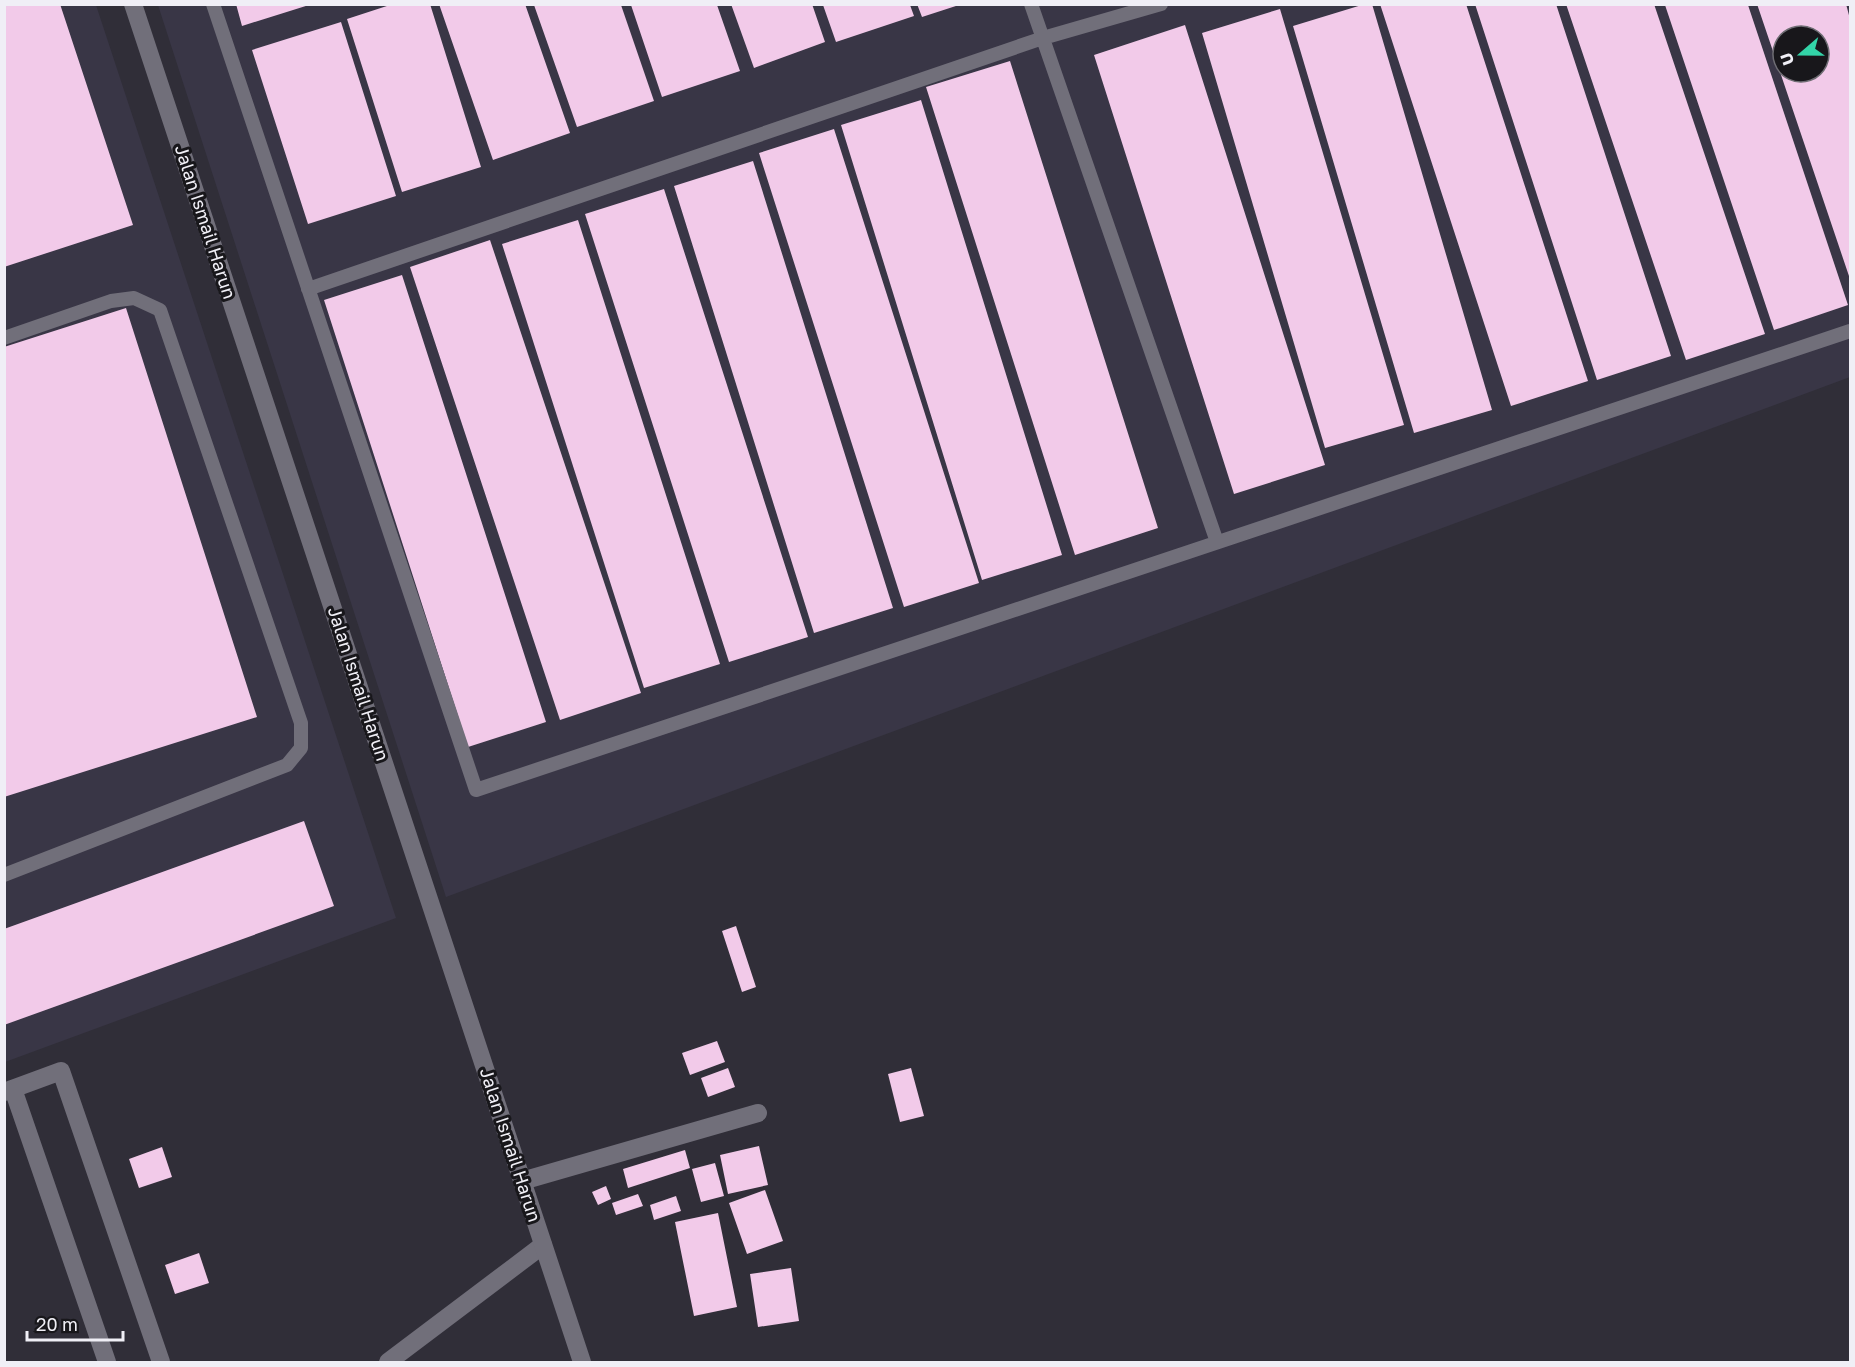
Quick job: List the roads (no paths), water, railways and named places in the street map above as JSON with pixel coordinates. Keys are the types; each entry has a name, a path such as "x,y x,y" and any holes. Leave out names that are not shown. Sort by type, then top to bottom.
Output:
{"street":[{"name":"Jalan Ismail Harun","path":"134,4 582,1362"},
{"path":"107,1362 9,1091 61,1071 161,1362"},
{"path":"522,1181 758,1113"},
{"path":"388,1362 543,1245"}],"lane":[{"path":"213,4 476,790 1851,331"},
{"path":"1031,4 1217,542"},
{"path":"308,289 1043,38 1161,4"},
{"path":"4,338 111,301 134,298 160,310 301,723 301,748 287,765 4,875"}]}
